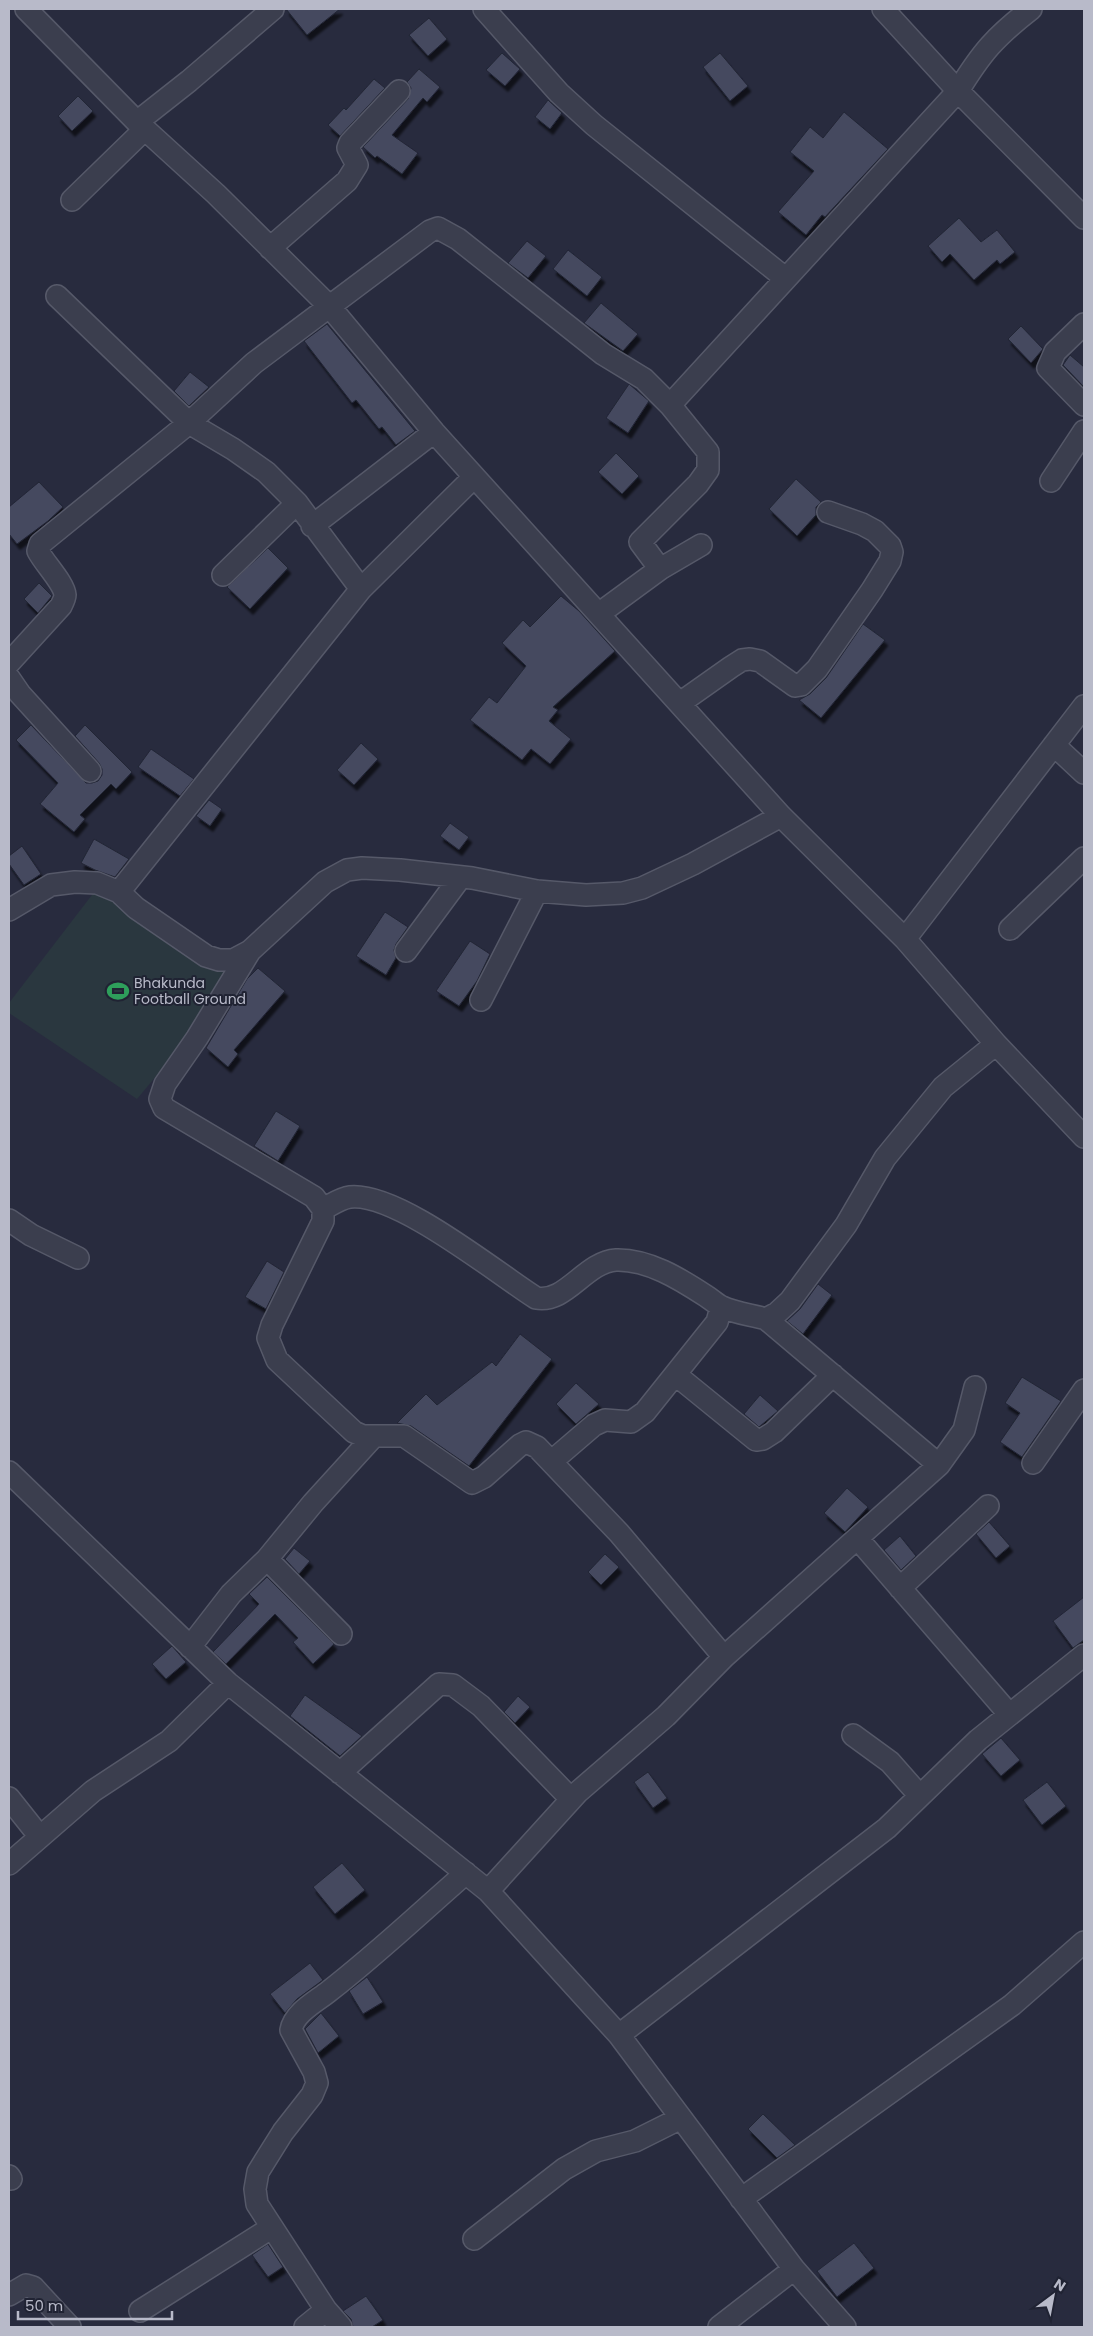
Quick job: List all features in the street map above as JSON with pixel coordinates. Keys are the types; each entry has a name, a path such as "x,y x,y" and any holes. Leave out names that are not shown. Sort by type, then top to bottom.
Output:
{"street":[{"path":"72,200 141,125 273,9"},
{"path":"484,9 553,87 594,125 785,278"},
{"path":"883,9 958,91 1084,218"},
{"path":"670,405 958,91 979,56 994,38 1031,9"},
{"path":"29,10 141,125 216,194 330,307 434,432 781,816 905,939 996,1044 1084,1137"},
{"path":"270,248 347,181 357,165 348,148 350,143 399,91"},
{"path":"9,663 62,606 65,596 62,587 44,563 38,551 40,544 189,423 254,363 430,231 438,228 458,239 603,354 644,380 670,405 708,452 708,470 698,484 640,542 660,569"},
{"path":"57,296 189,423 233,449 266,472 297,503 312,526 361,589"},
{"path":"1084,324 1054,352 1048,368 1084,405"},
{"path":"1051,481 1084,431"},
{"path":"312,526 434,432"},
{"path":"119,892 361,589 474,477"},
{"path":"224,575 297,503"},
{"path":"680,703 742,660 760,661 795,686 801,686 817,669 872,590 890,561 892,552 890,546 875,531 862,524 828,512"},
{"path":"600,614 660,569 701,545"},
{"path":"9,678 20,694 90,771"},
{"path":"905,939 1084,706"},
{"path":"1054,745 1084,773"},
{"path":"9,910 51,885 97,882 119,892 136,908 206,956 219,960 233,960 250,951 325,882 347,870 362,868 400,870 472,878 537,891 586,895 623,892 642,888 693,864 781,816"},
{"path":"1010,929 1084,858"},
{"path":"406,951 460,878"},
{"path":"481,1000 537,891"},
{"path":"250,951 197,1038 165,1084 160,1098 164,1108 314,1197 322,1209 323,1221 272,1325 268,1338 277,1360 354,1432 363,1436 404,1436 472,1483 484,1477 520,1445 526,1442 537,1447 619,1533 724,1657"},
{"path":"766,1319 777,1313 790,1301 846,1225 885,1158 943,1087 996,1044"},
{"path":"322,1209 348,1197 363,1197 384,1204 434,1229 536,1298 545,1300 557,1295 592,1269 613,1260 630,1260 672,1275 721,1307 766,1319 939,1465"},
{"path":"9,1220 32,1235 78,1258"},
{"path":"552,1461 594,1425 605,1420 631,1422 645,1412 717,1322 721,1307"},
{"path":"676,1375 756,1440 763,1439 774,1432 833,1375"},
{"path":"488,1891 571,1799 666,1716 724,1657 939,1465 964,1430 975,1387"},
{"path":"1033,1463 1084,1390"},
{"path":"190,1647 231,1594 268,1559 313,1503 374,1436"},
{"path":"9,1472 228,1683 488,1891 619,2035 794,2269 845,2327"},
{"path":"900,1588 988,1506"},
{"path":"858,1539 1009,1714"},
{"path":"268,1559 341,1634"},
{"path":"619,2035 887,1828 978,1740 1009,1714 1082,1661"},
{"path":"9,1864 93,1791 169,1740 228,1683"},
{"path":"340,1773 439,1684 445,1684 464,1692 481,1706 571,1799"},
{"path":"853,1734 890,1762 920,1796"},
{"path":"9,1798 40,1837"},
{"path":"341,2327 326,2310 257,2204 255,2189 258,2172 283,2132 312,2095 317,2083 314,2072 291,2030 292,2025 301,2013 365,1964 466,1873"},
{"path":"741,2199 1012,2005 1084,1942"},
{"path":"474,2239 564,2169 596,2151 635,2141 681,2118"},
{"path":"140,2311 271,2228"},
{"path":"719,2327 794,2269"},
{"path":"9,2295 26,2285 33,2287 70,2327"},
{"path":"305,2327 326,2310"}],"shaded area":[{"name":"Bhakunda Football Ground","path":"95,891 133,912 209,946 226,971 192,1033 137,1099 9,1013 9,1003"}],"building":[{"path":"286,9 340,9 307,35"},
{"path":"429,18 447,39 428,56 409,35"},
{"path":"502,53 520,69 505,86 486,70"},
{"path":"720,53 748,86 730,101 703,67"},
{"path":"419,69 440,87 427,102 423,98 392,135 418,153 402,174 377,156 375,158 363,147 408,99 411,88 407,82"},
{"path":"374,79 385,88 340,136 328,125 344,108 346,110"},
{"path":"78,96 93,111 72,131 58,116"},
{"path":"548,100 562,113 550,129 535,117"},
{"path":"844,112 888,149 825,217 822,215 806,235 778,212 814,171 790,152 810,127 823,138"},
{"path":"959,218 981,242 997,230 1015,252 1000,264 997,260 974,280 950,254 942,262 928,246"},
{"path":"527,241 546,256 528,278 508,263"},
{"path":"568,250 602,277 587,296 553,269"},
{"path":"601,303 638,334 623,351 584,323"},
{"path":"327,324 415,431 396,445 382,427 379,429 356,400 352,403 304,341"},
{"path":"1021,326 1043,349 1031,363 1008,339"},
{"path":"1070,355 1084,367 1084,387 1063,365"},
{"path":"190,372 209,387 189,406 174,391"},
{"path":"629,384 649,401 628,433 606,418"},
{"path":"616,453 639,476 622,494 598,472"},
{"path":"796,479 821,502 816,507 816,515 797,536 769,509"},
{"path":"39,482 63,507 48,521 17,544 9,534 9,507"},
{"path":"268,548 288,568 250,609 227,587"},
{"path":"39,583 52,596 38,613 24,599"},
{"path":"561,596 579,611 615,651 553,707 558,710 549,721 571,739 550,764 531,749 522,760 470,720 489,697 497,703 526,666 502,643 523,620 530,627"},
{"path":"863,624 885,640 821,718 799,700 810,694 826,678"},
{"path":"31,725 86,783 98,781 102,775 102,769 75,736 85,725 132,772 116,789 111,784 80,815 85,819 74,832 40,804 58,783 16,740"},
{"path":"361,743 378,759 354,785 337,770"},
{"path":"151,749 194,779 180,796 138,767"},
{"path":"209,800 222,809 210,826 196,816"},
{"path":"450,823 469,837 459,850 440,836"},
{"path":"94,839 129,859 115,877 81,863"},
{"path":"22,846 41,874 24,885 9,864 9,856"},
{"path":"385,912 408,927 396,944 394,950 396,958 386,975 356,956"},
{"path":"470,941 490,954 477,981 459,1006 436,991"},
{"path":"258,968 285,991 234,1050 238,1054 228,1067 206,1048 247,979"},
{"path":"276,1111 300,1126 278,1161 254,1146"},
{"path":"267,1261 284,1272 266,1309 245,1297"},
{"path":"818,1284 832,1295 803,1334 787,1321 800,1309"},
{"path":"520,1334 552,1359 469,1466 411,1426 397,1423 426,1394 437,1405 492,1362 496,1366"},
{"path":"1022,1377 1061,1401 1022,1457 1000,1442 1020,1413 1005,1403"},
{"path":"576,1383 599,1404 576,1424 556,1404"},
{"path":"760,1395 778,1411 759,1427 744,1414"},
{"path":"847,1488 868,1507 845,1532 824,1513"},
{"path":"989,1522 1010,1546 996,1558 976,1534"},
{"path":"900,1536 916,1556 901,1570 884,1550"},
{"path":"294,1548 310,1561 299,1574 285,1559"},
{"path":"605,1554 619,1567 601,1585 588,1572"},
{"path":"267,1577 334,1644 313,1664 293,1642 298,1638 275,1614 226,1664 213,1652 259,1604 249,1594"},
{"path":"1084,1597 1084,1640 1073,1648 1053,1621"},
{"path":"172,1646 186,1662 166,1679 152,1664"},
{"path":"305,1695 362,1736 340,1756 290,1716"},
{"path":"518,1696 530,1707 515,1723 504,1712"},
{"path":"1001,1738 1020,1760 1001,1776 982,1754"},
{"path":"648,1772 667,1798 653,1808 634,1782"},
{"path":"1047,1782 1066,1806 1042,1825 1023,1800"},
{"path":"342,1863 365,1890 335,1914 313,1887"},
{"path":"310,1963 323,1980 297,1999 285,2013 270,1994"},
{"path":"367,1977 383,2002 363,2014 349,1991"},
{"path":"321,2013 339,2036 318,2053 305,2029"},
{"path":"763,2114 795,2145 777,2158 748,2129"},
{"path":"854,2243 874,2268 837,2297 817,2271"},
{"path":"268,2244 283,2267 268,2277 252,2255"},
{"path":"366,2296 383,2320 372,2327 353,2327 351,2319 343,2311"}],"place":[{"name":"Bhakunda Football Ground","path":"118,991"}]}
